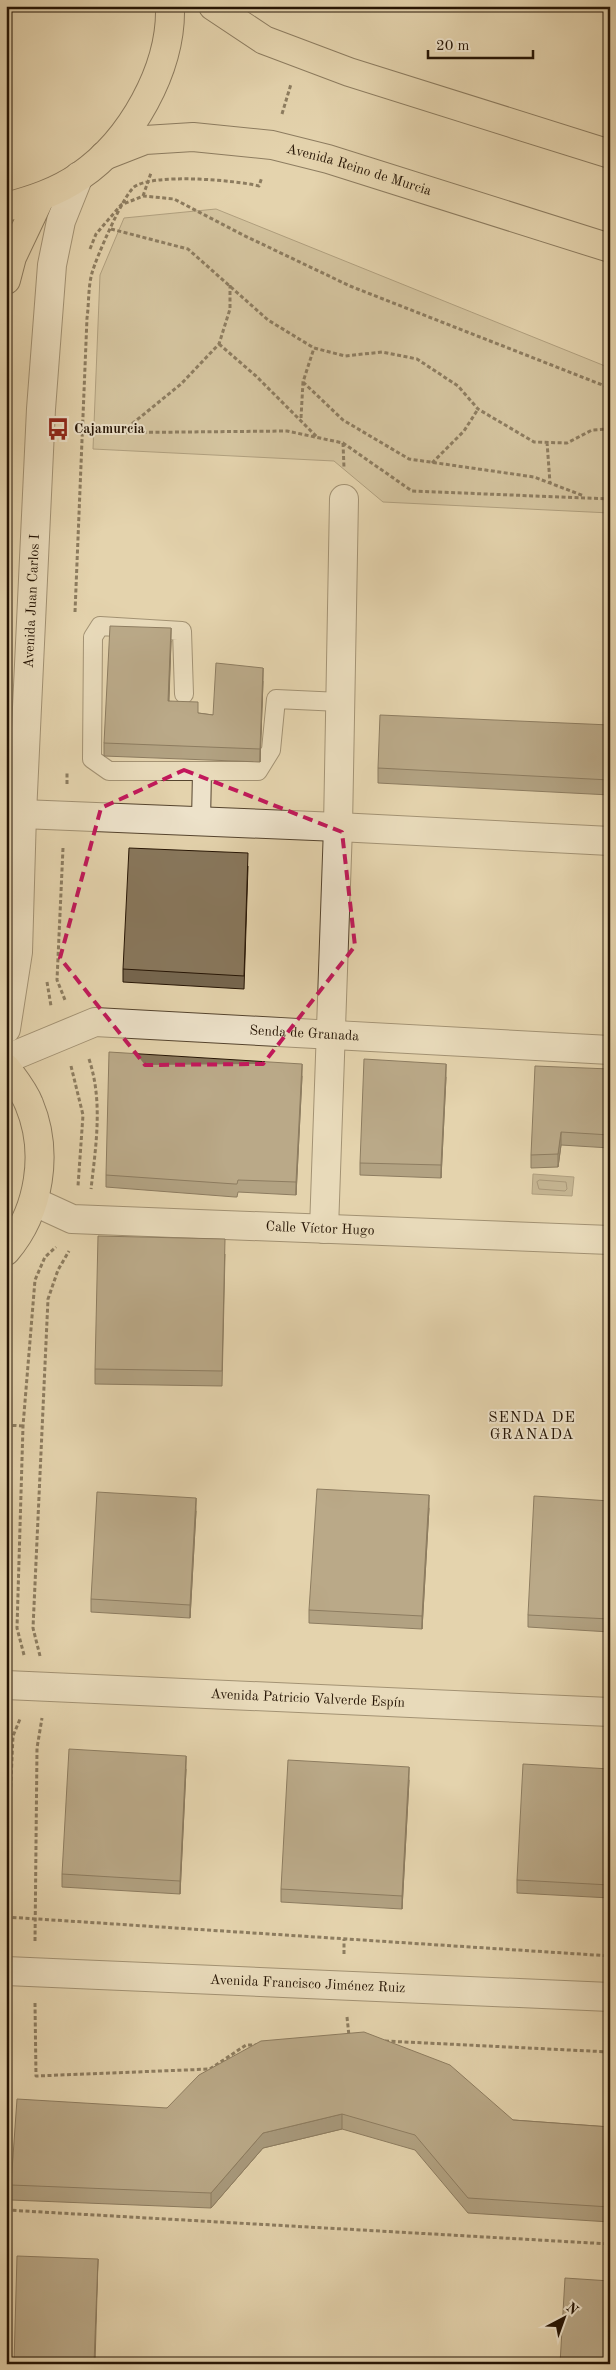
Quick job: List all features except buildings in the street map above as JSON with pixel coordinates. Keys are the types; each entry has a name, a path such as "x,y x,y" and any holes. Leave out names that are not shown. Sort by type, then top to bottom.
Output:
{"main road":[{"path":"6,207 40,198 79,176 104,156 137,116 160,69 170,18 170,6"},
{"path":"213,6 264,40 349,72 610,154"},
{"name":"Avenida Reino de Murcia","path":"104,156 145,140 193,137 272,146 328,159 610,248"},
{"path":"6,280 12,257 40,198"},
{"path":"6,1068 29,1103 41,1152 34,1202 19,1235 6,1251"}],"street":[{"name":"Avenida Juan Carlos I","path":"6,1029 18,952 22,814 41,409 52,265 62,221 79,176"},
{"path":"324,1229 338,827 344,499"},
{"path":"22,814 338,827 610,841"},
{"name":"Senda de Granada","path":"6,1059 95,1022 610,1050"},
{"name":"Calle Víctor Hugo","path":"34,1202 72,1219 610,1240"},
{"name":"Avenida Patricio Valverde Espín","path":"18,1685 610,1712"},
{"name":"Avenida Francisco Jiménez Ruiz","path":"6,1971 610,1997"}],"lane":[{"path":"184,694 182,631 100,626 93,637 92,759 109,771 258,771 271,750 276,699 340,702"},
{"path":"201,822 202,771"}],"path":[{"path":"89,251 96,234 134,187 146,183 187,178 236,180 258,186 300,53"},
{"path":"610,388 350,286 243,235 174,199 143,196 122,204 92,273 87,318 84,433 287,431 343,443 412,492 610,499"},
{"path":"111,229 188,249 230,284 268,320 314,348 345,356 382,352 417,360 458,386 478,409 534,442 567,443 592,430 610,429"},
{"path":"122,432 181,384 219,344 230,309 230,284"},
{"path":"219,344 318,438"},
{"path":"300,419 303,382 314,348"},
{"path":"303,382 343,420 409,459 534,477 588,498"},
{"path":"432,463 464,431 478,409"},
{"path":"546,442 550,483"},
{"path":"6,1891 13,1736 26,1704 18,1685 17,1628 23,1426 35,1280 45,1257 64,1237 72,1219 78,1189 83,1115 73,1071 60,1037 47,980"},
{"path":"6,1425 23,1426"},
{"path":"6,1917 610,1956"},
{"path":"35,1919 36,2076 210,2069 246,2045 265,2044"},
{"path":"344,1939 343,1986 349,2039"},
{"path":"378,2041 610,2052"},
{"path":"6,2210 610,2244"}],"highlighted area":[{"path":"184,770 342,832 355,946 263,1064 145,1065 60,958 101,808"}],"shaded area":[{"path":"216,209 610,368 610,513 383,502 334,461 93,449 100,275 124,218"}],"water":[{"path":"533,1174 574,1177 572,1196 532,1194"}],"place":[{"name":"Cajamurcia","path":"58,429"}],"district":[{"name":"SENDA DE GRANADA","path":"532,1426"}]}
